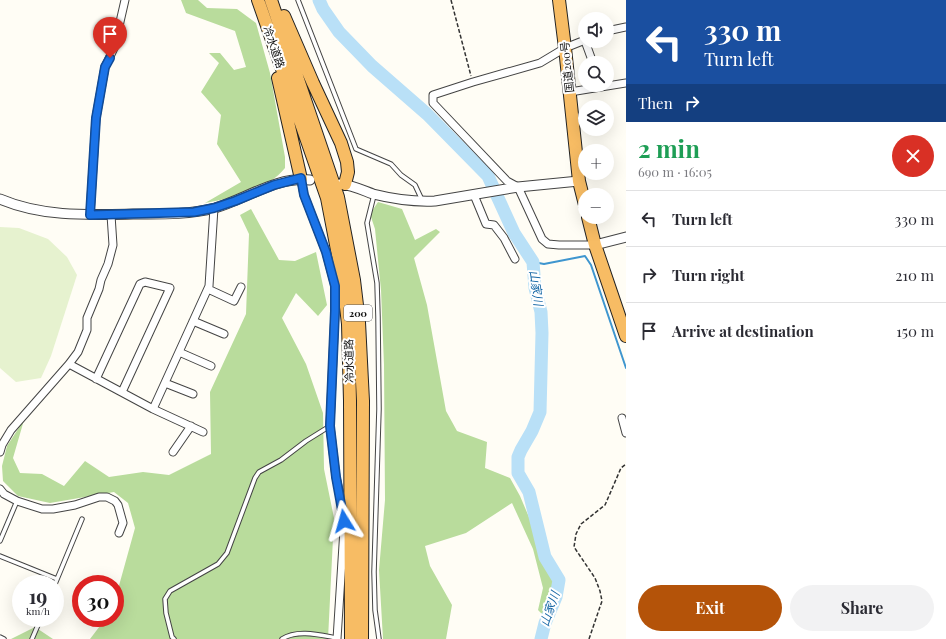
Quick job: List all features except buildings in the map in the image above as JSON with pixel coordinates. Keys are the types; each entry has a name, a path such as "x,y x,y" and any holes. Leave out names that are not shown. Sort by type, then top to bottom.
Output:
{"highway":[{"name":"冷水道路","path":"272,0 338,197 354,280 359,322 363,401 362,639"},
{"path":"276,0 312,83 341,143 347,162 348,172 343,184"},
{"name":"国道200号","path":"559,0 581,188"},
{"name":"冷水道路","path":"258,1 327,198 343,281 348,324 350,401 351,639"},
{"path":"258,1 285,108 306,179"},
{"path":"590,224 595,245 626,336"}],"street":[{"path":"90,215 96,118 105,67 114,48 125,0"},
{"path":"614,30 626,27"},
{"path":"578,43 565,48 540,63 433,95 433,103 513,188 542,239 548,244 559,246 595,245 626,237"},
{"path":"614,84 626,83"},
{"path":"570,92 578,90"},
{"path":"0,199 25,207 55,213 90,215 172,214 214,208 274,185 306,179 304,195 326,252 335,286 330,426 336,477 344,513 337,638"},
{"path":"343,184 374,194 401,200 422,201 474,195 513,188 579,181"},
{"path":"474,195 486,224 494,225 504,238 515,259"},
{"path":"153,409 208,289 210,279 214,208"},
{"path":"0,452 2,445 11,430 78,352 87,330 87,318 108,264 113,245 111,215"},
{"path":"96,379 140,284 145,282 170,288 122,392"},
{"path":"208,289 234,301 241,287"},
{"path":"193,321 224,334"},
{"path":"179,352 211,366"},
{"path":"69,364 153,409 203,432"},
{"path":"165,383 193,394"},
{"path":"622,418 626,432"},
{"path":"173,452 191,426"},
{"path":"0,489 4,494 17,501 42,508 53,509 99,497 107,497 115,501 118,505 123,523 119,533"}],"lane":[{"path":"298,0 356,149 391,164 415,185 422,201"},
{"path":"374,194 367,223 377,283 378,317 379,409 374,572 375,610 379,639"},
{"path":"174,639 172,637 166,612 165,599 170,591 218,564 228,553 259,472 281,460 306,441 330,426"},
{"path":"0,542 17,501"},
{"path":"59,575 82,519"},
{"path":"0,556 47,575"},
{"path":"32,639 37,627"},
{"path":"282,639 294,634 310,634 337,638"},
{"path":"0,637 4,639"}],"path":[{"path":"451,0 473,82"},
{"path":"589,639 602,601 600,591 594,578 574,547 576,534 581,524 605,505 621,468 626,464"}],"green space":[{"path":"181,0 198,0 207,8 237,9 256,23 270,73 285,157 285,168 268,183 238,196 205,203 241,182 217,144 221,115 201,92 219,63 209,53 220,53 234,70 246,67 235,31 186,13"},
{"path":"378,202 402,209 415,240 436,229 440,232 414,258 427,305 446,411 457,431 487,442 485,468 510,478 520,496 537,536 544,562 556,581 553,597 543,615 538,610 543,588 533,549 512,503 466,533 425,546 430,566 452,605 446,639 383,639 379,570 385,500 384,365 381,290 375,229 370,214"},
{"path":"251,209 279,260 295,261 316,252 327,305 318,316 296,293 282,318 306,364 323,413 324,469 334,518 328,639 90,639 99,627 124,627 124,575 122,575 135,528 128,503 114,492 50,503 18,496 3,481 2,466 7,446 24,420 13,458 20,473 42,474 64,486 85,461 109,477 143,472 169,475 211,454 210,392 246,314 249,234 240,215"},
{"path":"0,227 19,228 48,239 67,257 77,275 51,356 41,378 16,382 0,368"},
{"path":"35,627 53,639 11,639"}],"waterway":[{"name":"山家川","path":"319,0 323,9 339,32 372,66 427,114 488,176 514,233 533,262 535,288 541,312 542,333 540,412 518,457 518,473 529,492 545,557 559,580 556,597 545,623 541,639"},
{"path":"533,262 544,264 585,256 591,265 626,368"}],"route":[{"path":"110,58 105,67 96,118 90,215 172,214 194,212 214,208 274,185 301,178 304,195 326,252 335,286 330,426 336,477 344,513 344,521"}]}
